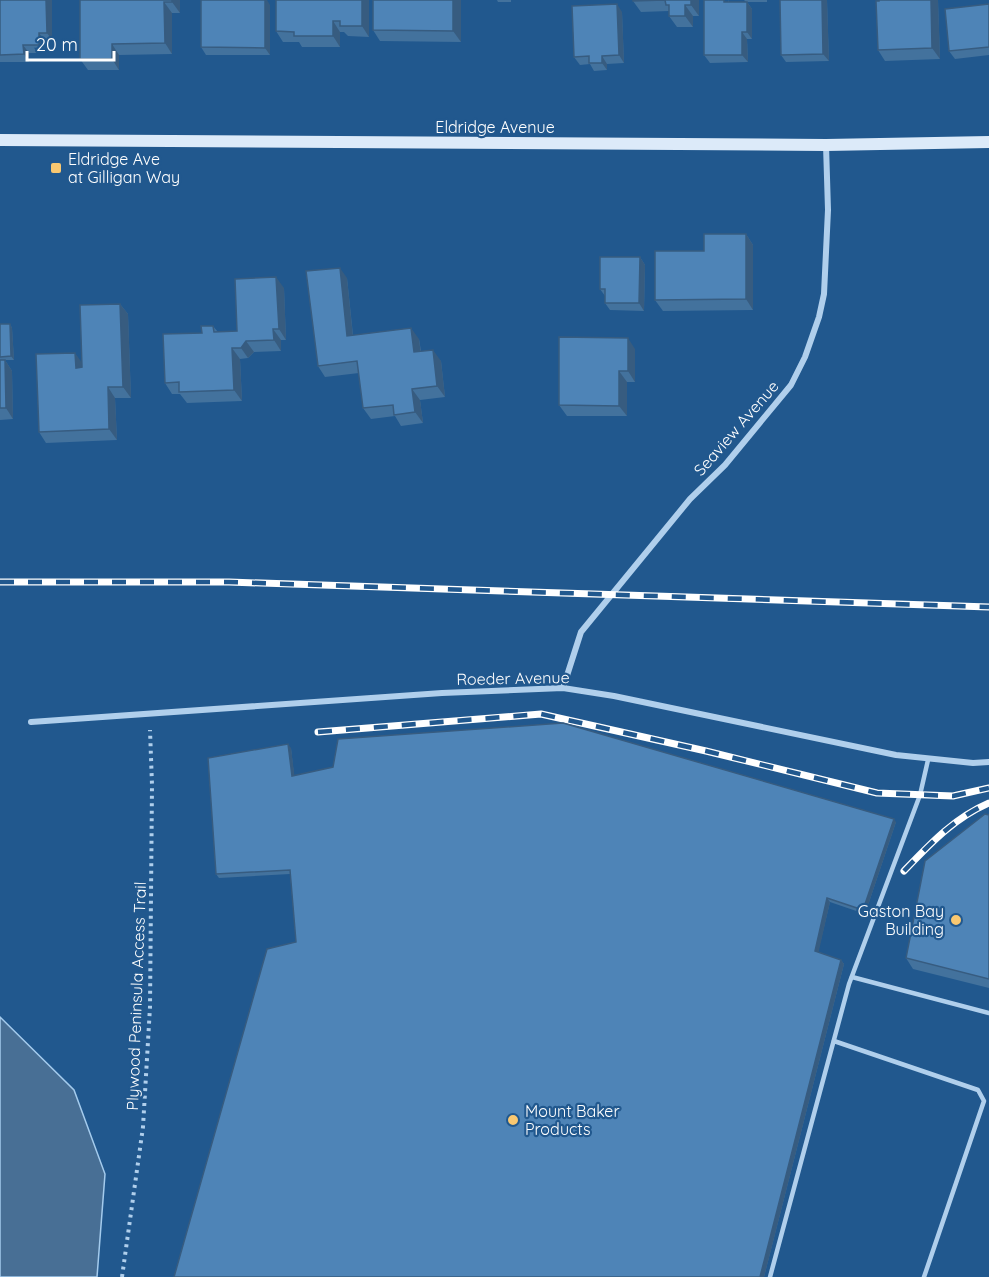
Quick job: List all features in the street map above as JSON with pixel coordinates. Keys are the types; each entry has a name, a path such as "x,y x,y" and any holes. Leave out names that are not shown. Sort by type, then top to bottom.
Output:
{"main road":[{"name":"Eldridge Avenue","path":"0,140 826,145 989,142"}],"street":[{"name":"Seaview Avenue","path":"563,688 581,632 690,499 724,465 791,385 805,357 819,317 824,294 828,210 826,145"},
{"name":"Roeder Avenue","path":"32,722 442,693 563,688 928,760 973,764 989,762"}],"lane":[{"path":"770,1277 852,977 920,795 928,760"},
{"path":"852,977 989,1013"},
{"path":"834,1041 978,1090 984,1101 924,1277"}],"path":[{"name":"Plywood Peninsula Access Trail","path":"122,1277 143,1127 150,1007 152,785 149,714"}],"water":[{"path":"0,1017 74,1090 105,1174 97,1277 0,1277"}],"building":[{"path":"0,0 46,0 47,33 39,33 39,45 23,45 24,54 0,55"},
{"path":"80,0 172,0 172,2 164,2 165,43 112,44 112,59 80,59"},
{"path":"201,0 265,0 265,48 201,47"},
{"path":"276,0 362,0 362,26 340,26 340,21 333,21 333,36 294,36 294,32 276,31"},
{"path":"373,0 453,0 453,31 373,30"},
{"path":"665,0 691,0 691,5 685,5 685,16 669,16 669,5 666,5"},
{"path":"704,0 747,2 747,32 742,32 742,55 704,55"},
{"path":"780,0 822,0 823,54 781,55"},
{"path":"931,0 932,48 878,50 876,1"},
{"path":"617,4 619,55 602,56 602,63 589,63 589,56 574,57 572,6"},
{"path":"989,4 989,47 949,51 945,9"},
{"path":"704,234 746,234 746,299 655,300 655,251 704,251"},
{"path":"600,257 640,257 639,303 605,303 605,289 600,289"},
{"path":"340,268 347,336 411,328 414,352 433,350 437,386 412,389 415,412 394,415 393,405 363,408 357,361 318,366 306,271"},
{"path":"276,277 279,329 273,329 274,340 246,341 241,348 232,348 234,390 179,392 179,382 165,383 163,334 202,333 201,326 213,326 214,332 237,331 235,279"},
{"path":"120,304 123,387 108,387 109,429 39,432 36,354 75,353 76,368 82,367 80,305"},
{"path":"0,324 10,324 11,356 0,357"},
{"path":"559,337 628,338 628,371 619,371 619,406 559,405"},
{"path":"0,360 5,360 6,408 0,408"},
{"name":"Mount Baker Products","path":"563,723 894,819 863,910 827,898 815,951 841,960 760,1277 174,1277 267,949 296,942 290,870 216,874 208,758 288,744 292,776 333,767 338,739"},
{"name":"Gaston Bay Building","path":"985,814 989,815 989,979 906,958 925,861"}],"railway":[{"path":"0,582 229,582 989,607"},
{"path":"318,732 541,714 877,793 953,796 989,788"},
{"path":"904,871 954,824 989,803"}],"place":[{"name":"Eldridge Ave at Gilligan Way","path":"56,168"},
{"name":"Gaston Bay Building","path":"956,920"},
{"name":"Mount Baker Products","path":"513,1120"}]}
